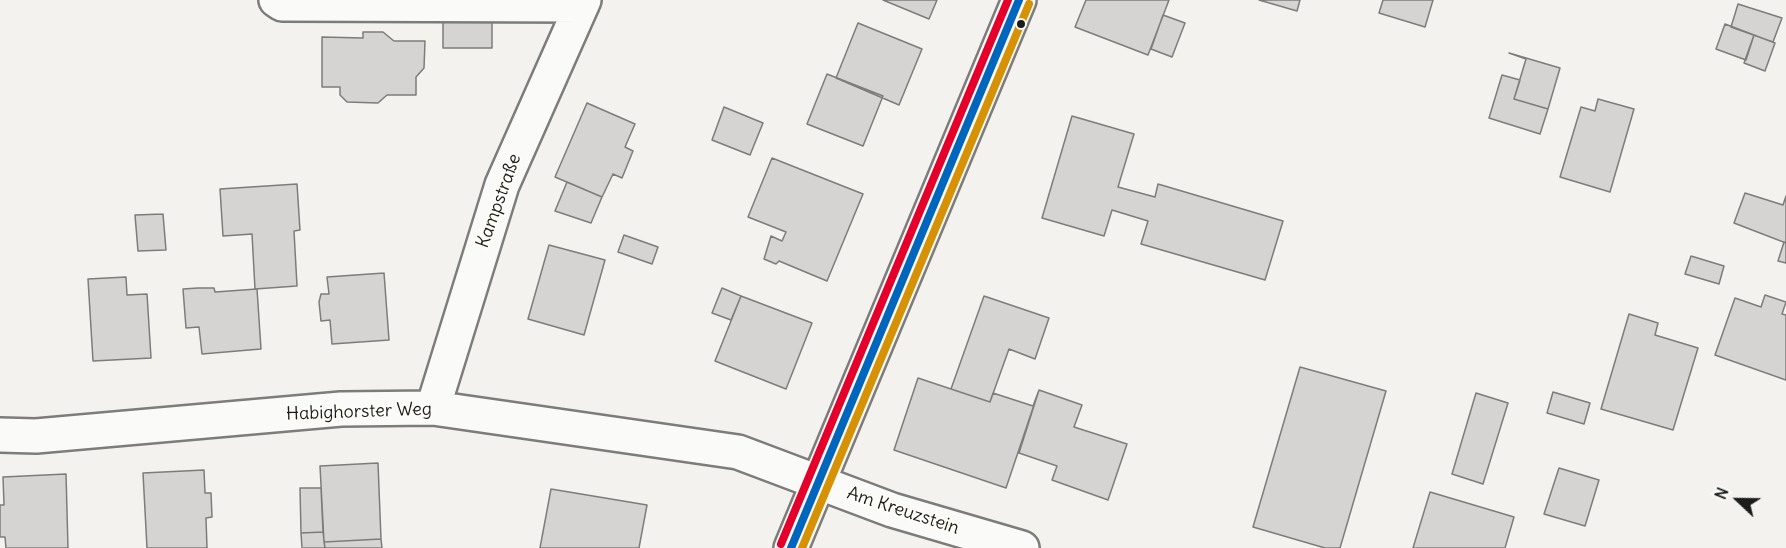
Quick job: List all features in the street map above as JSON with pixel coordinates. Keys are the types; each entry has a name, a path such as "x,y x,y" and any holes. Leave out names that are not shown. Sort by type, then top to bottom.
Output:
{"street":[{"path":"276,0 282,4 583,3"},
{"path":"791,548 1019,0"},
{"name":"Kampstraße","path":"433,408 501,185 583,3"},
{"name":"Habighorster Weg","path":"0,435 36,436 341,409 433,408 738,452 819,483"},
{"name":"Am Kreuzstein","path":"819,483 892,510 1022,548"}],"building":[{"path":"883,0 937,0 929,19"},
{"path":"1086,0 1169,0 1148,55 1075,27"},
{"path":"1259,0 1300,0 1297,11"},
{"path":"1383,0 1433,0 1425,27 1379,13"},
{"path":"1738,4 1782,18 1773,42 1731,27"},
{"path":"1163,15 1185,23 1172,57 1151,49"},
{"path":"443,17 492,18 492,48 443,48"},
{"path":"858,23 922,49 899,105 836,78"},
{"path":"1725,24 1754,35 1746,60 1716,49"},
{"path":"363,32 383,32 394,41 425,41 424,68 416,77 416,95 387,95 378,103 347,102 340,95 340,87 322,87 322,37 363,38"},
{"path":"1754,35 1775,43 1765,71 1744,63"},
{"path":"1509,53 1560,68 1548,109 1514,99 1526,59"},
{"path":"827,74 883,96 863,146 807,124"},
{"path":"1502,75 1520,80 1514,99 1548,109 1540,134 1489,118"},
{"path":"1598,99 1634,109 1610,192 1560,177 1581,107 1595,111"},
{"path":"587,103 635,124 625,147 633,151 622,178 613,174 602,197 555,177"},
{"path":"724,107 763,123 750,155 712,140"},
{"path":"1072,116 1134,134 1118,187 1155,197 1158,184 1283,221 1265,280 1141,244 1148,221 1112,210 1104,236 1042,218"},
{"path":"772,158 863,194 827,281 779,261 776,264 764,259 771,236 782,241 786,232 748,217"},
{"path":"567,182 602,197 591,223 555,211"},
{"path":"297,184 300,230 294,231 297,286 255,289 252,234 223,236 220,189"},
{"path":"1745,193 1783,205 1786,196 1786,243 1734,223"},
{"path":"163,214 166,250 138,251 135,215"},
{"path":"624,235 658,247 652,264 618,252"},
{"path":"1784,242 1786,243 1786,263 1778,261"},
{"path":"549,245 605,260 584,335 528,319"},
{"path":"1691,256 1724,266 1719,284 1685,274"},
{"path":"384,273 389,340 332,344 330,320 321,321 319,302 321,294 329,294 327,277"},
{"path":"126,277 127,295 147,294 151,358 93,361 88,279"},
{"path":"214,288 215,292 257,289 261,349 202,354 199,327 186,328 183,289"},
{"path":"722,288 741,296 731,320 712,313"},
{"path":"1765,295 1786,302 1782,314 1786,315 1786,380 1715,355 1735,298 1761,307"},
{"path":"741,296 812,323 786,389 715,361"},
{"path":"984,296 1049,318 1035,359 1009,349 990,402 951,389"},
{"path":"1629,314 1658,323 1655,335 1698,348 1673,430 1601,409"},
{"path":"1300,367 1386,391 1340,548 1325,548 1253,527"},
{"path":"918,378 990,402 993,393 1033,406 1039,390 1006,488 894,450"},
{"path":"1039,390 1082,405 1074,427 1127,444 1108,500 1052,480 1057,466 1019,453"},
{"path":"1553,392 1590,403 1584,424 1547,413"},
{"path":"1476,393 1508,403 1483,484 1452,474"},
{"path":"378,463 381,539 324,542 320,466"},
{"path":"1559,468 1599,480 1585,526 1544,514"},
{"path":"204,470 205,493 211,493 212,517 206,518 207,548 147,548 143,473"},
{"path":"66,474 68,548 6,548 5,537 0,537 0,505 4,505 3,477"},
{"path":"300,488 321,488 323,532 301,533"},
{"path":"551,489 647,505 639,548 540,548"},
{"path":"1430,492 1514,517 1505,548 1413,548"},
{"path":"323,532 325,548 302,548 301,533"},
{"path":"381,539 382,548 325,548 324,542"}],"transit line":[{"path":"781,544 1008,0"},
{"path":"791,548 1019,0"},
{"path":"802,548 1029,4"}]}
